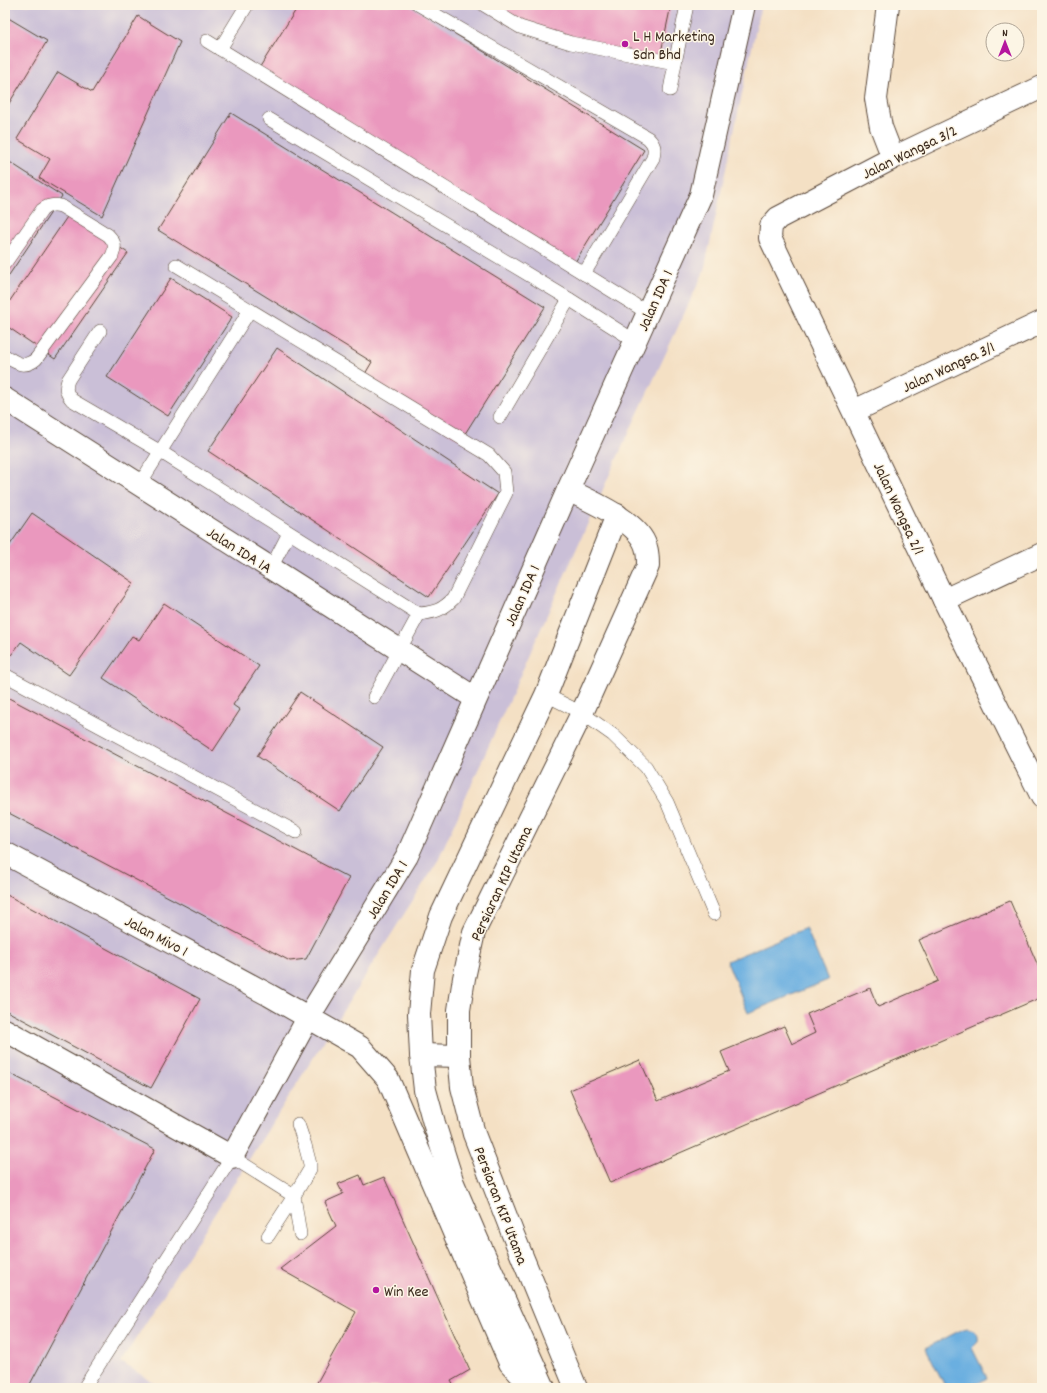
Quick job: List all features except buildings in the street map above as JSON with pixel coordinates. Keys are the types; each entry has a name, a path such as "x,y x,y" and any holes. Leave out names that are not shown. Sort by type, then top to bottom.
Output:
{"street":[{"name":"Jalan IDA 1","path":"232,1157 308,1018 407,856 475,698 701,195 744,5"},
{"path":"888,5 876,99 881,127 893,158"},
{"name":"Jalan Wangsa 3/2","path":"778,218 893,158 1042,87"},
{"name":"Jalan Wangsa 2/1","path":"778,218 771,226 770,238 944,600 1041,794"},
{"name":"Jalan Wangsa 3/1","path":"854,411 1042,322"},
{"name":"Jalan IDA 1A","path":"5,399 475,698"},
{"name":"Persiaran KIP Utama","path":"568,490 617,515 638,533 646,547 648,566 582,713 474,932 459,1010 459,1056 462,1087 474,1134 512,1232 576,1388"},
{"name":"Persiaran KIP Utama","path":"544,1388 477,1239 454,1183 434,1123 425,1090 418,1014 423,970 441,916 546,695 617,515"},
{"path":"944,600 1042,554"},
{"name":"Jalan Mivo 1","path":"5,853 360,1047 388,1079 510,1363 534,1388"},
{"path":"5,1030 232,1157"},
{"path":"421,1055 459,1056"}],"lane":[{"path":"220,49 247,5"},
{"path":"419,5 648,138 653,144 655,151 653,158 584,274"},
{"path":"484,5 520,27 571,43 674,62"},
{"path":"670,90 674,62 686,5"},
{"path":"207,41 648,313"},
{"path":"269,120 569,299 635,341"},
{"path":"5,263 42,210 47,206 54,204 61,206 108,235 114,241 115,249 112,256 36,359 24,365 5,356"},
{"path":"100,331 65,387 67,394 72,400 160,452 419,614 434,612 444,608 454,599 506,493 504,472 489,455 176,265"},
{"path":"500,417 569,299"},
{"path":"139,484 250,310"},
{"path":"271,568 288,533"},
{"path":"374,697 419,614"},
{"path":"5,675 296,832"},
{"path":"546,695 582,713 613,735 646,767 667,802 714,914"},
{"path":"268,1236 310,1169 305,1145 298,1124"},
{"path":"84,1388 232,1157 294,1196 300,1234"}],"shaded area":[{"path":"5,5 761,5 704,271 612,469 437,862 121,1362 162,1388 5,1388"}],"water":[{"path":"806,928 828,980 748,1013 727,961"},
{"path":"968,1328 975,1331 978,1337 978,1342 972,1348 987,1378 968,1388 946,1388 926,1348 963,1329"}],"place":[{"name":"L H Marketing Sdn Bhd","path":"625,44"},
{"name":"Win Kee","path":"376,1290"}]}
